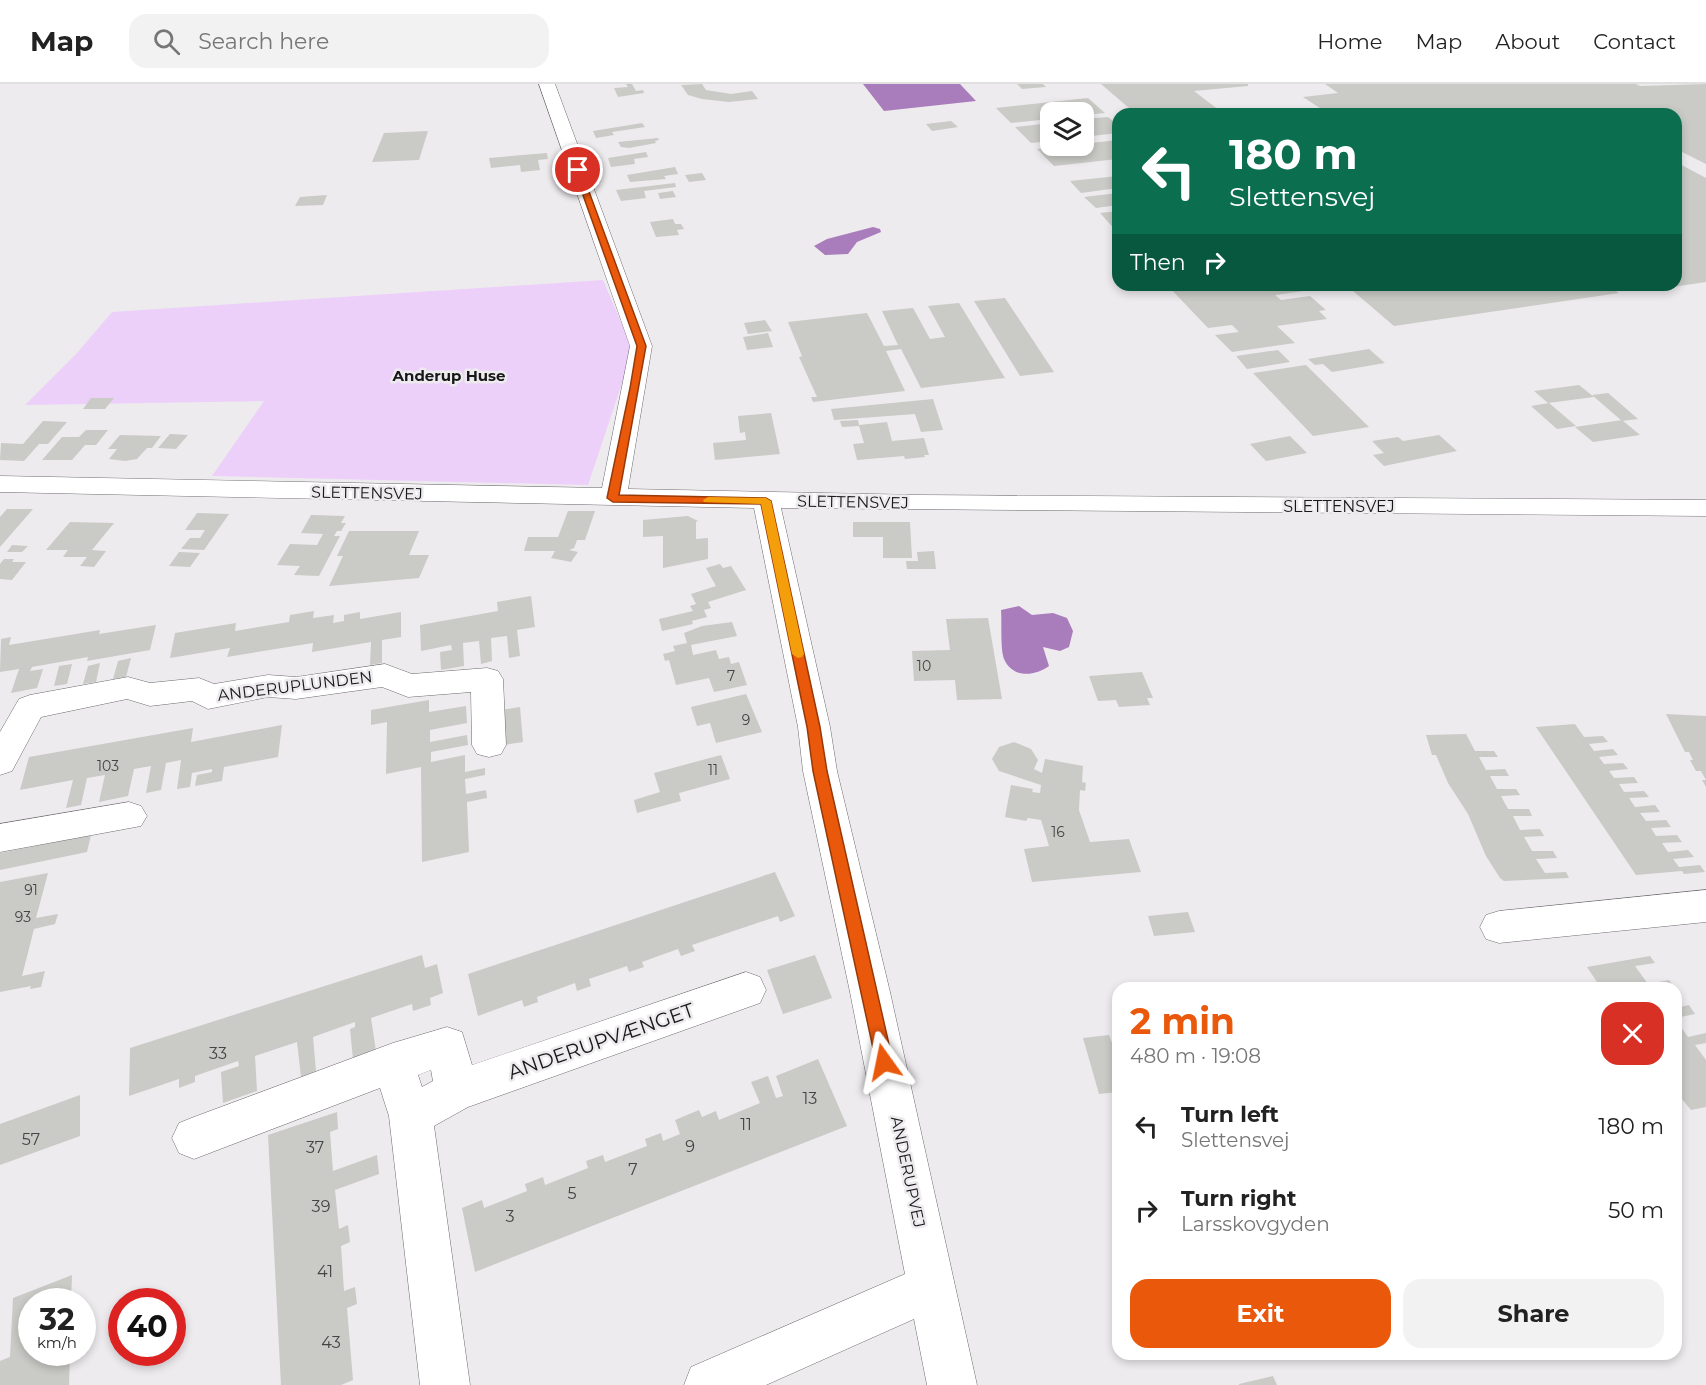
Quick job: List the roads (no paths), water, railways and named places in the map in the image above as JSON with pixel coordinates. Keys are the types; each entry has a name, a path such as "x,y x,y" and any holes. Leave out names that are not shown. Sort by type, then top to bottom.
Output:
{"street":[{"path":"547,84 642,346 613,498"},
{"name":"SLETTENSVEJ","path":"0,484 766,501 1706,508"},
{"name":"ANDERUPVEJ","path":"766,501 814,727 820,771 952,1385"},
{"name":"ANDERUPLUNDEN","path":"0,762 30,708 128,688 150,695 200,689 208,697 268,686 296,688 385,675 408,686 487,679 489,745"},
{"path":"0,838 129,816"},
{"path":"1499,927 1706,906"},
{"name":"ANDERUPVÆNGET","path":"411,1116 456,1091 746,990"},
{"path":"194,1138 393,1063 447,1046 456,1091"},
{"path":"393,1063 411,1116 446,1385"},
{"path":"709,1385 931,1287"}],"district":[{"name":"Anderup Huse","path":"449,375"}]}
